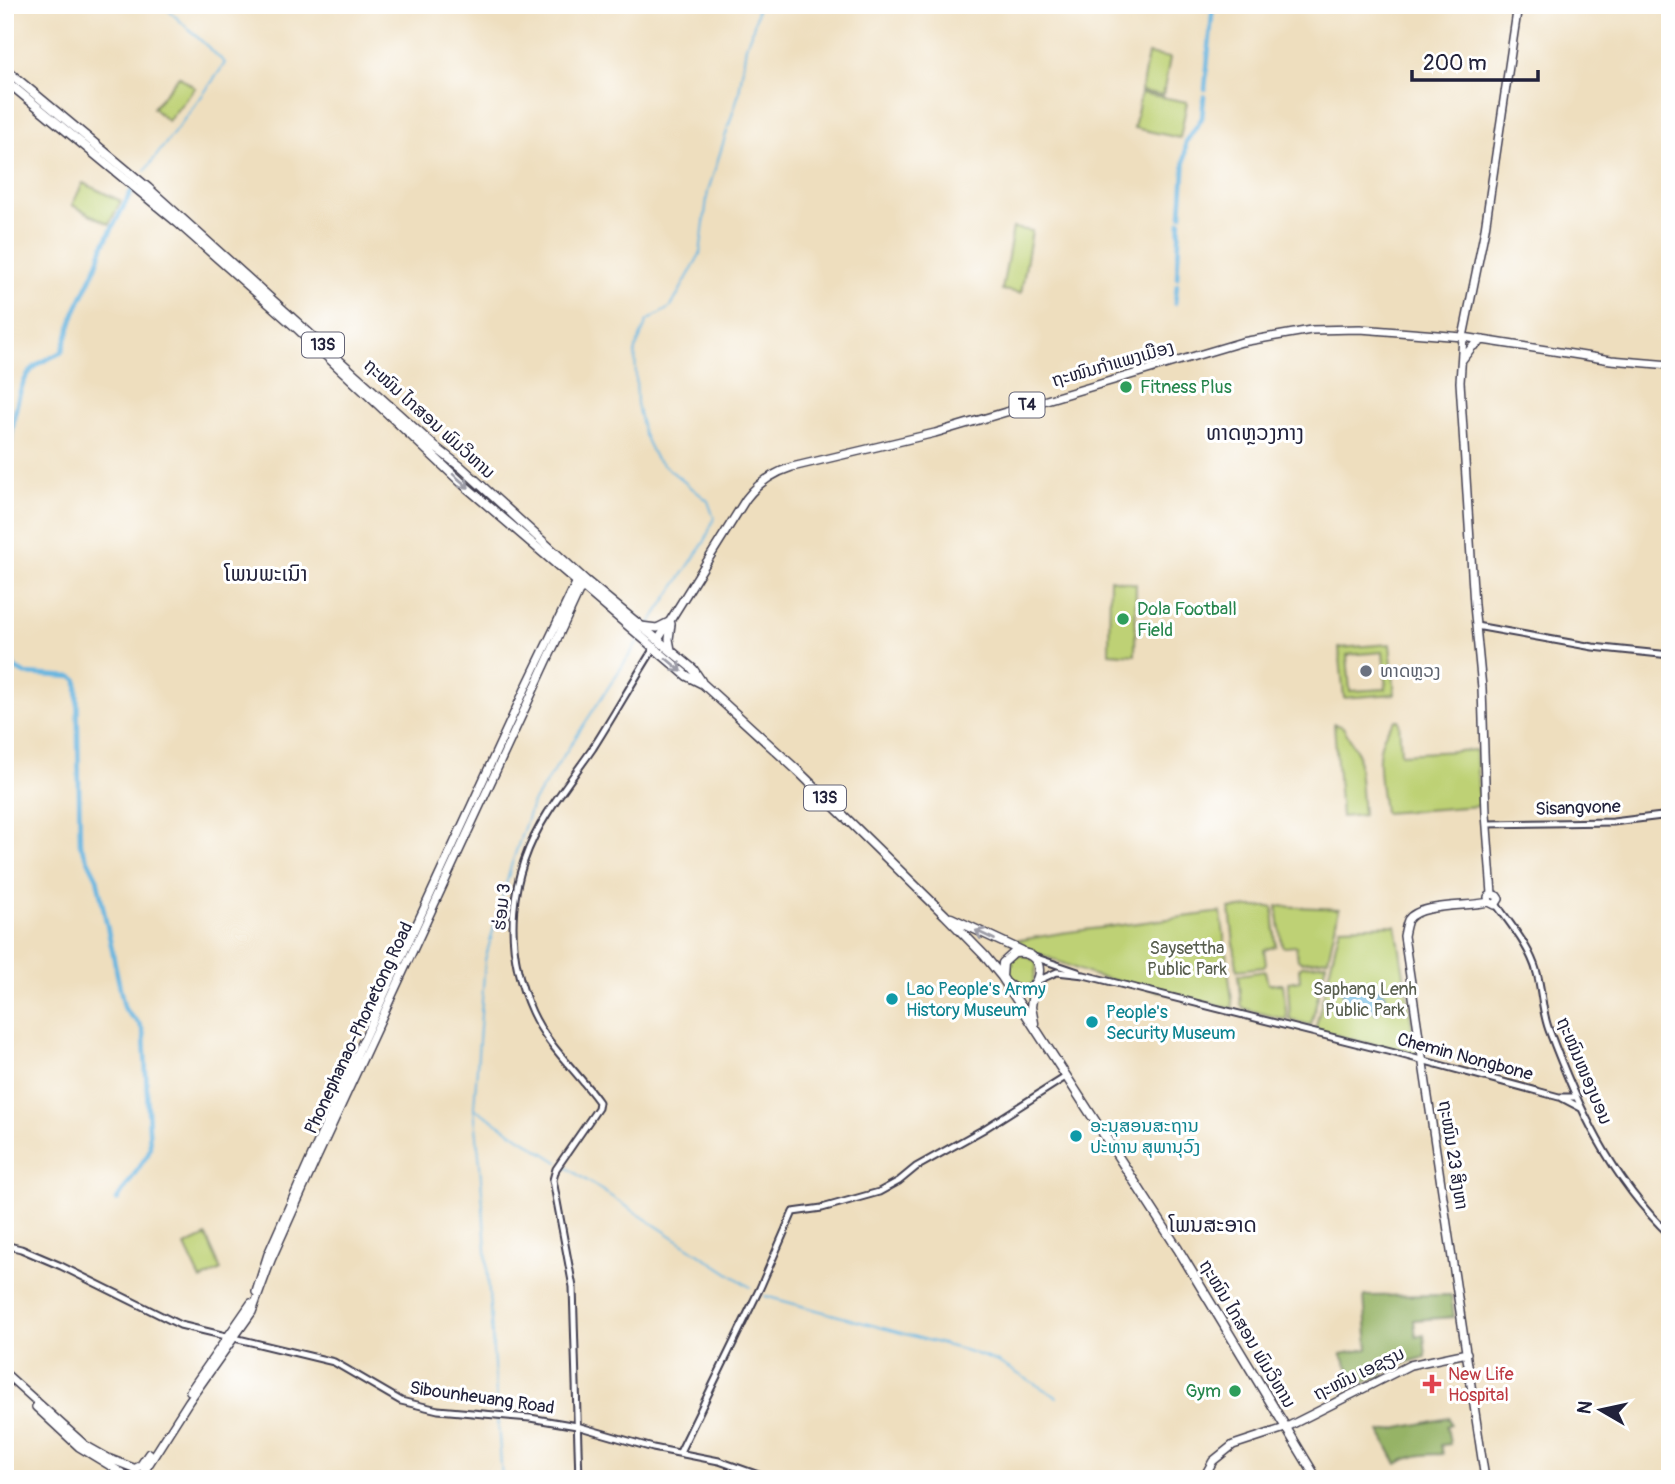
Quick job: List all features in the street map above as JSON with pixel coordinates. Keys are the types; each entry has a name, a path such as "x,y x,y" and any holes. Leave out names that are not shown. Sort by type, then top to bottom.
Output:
{"highway":[{"name":"ຖະໜົນ ໄກສອນ ພົມວິຫານ","path":"5,69 54,114 176,212 580,581 693,668 703,684 798,771 985,955 1004,980 1178,1249 1311,1479"},
{"name":"ຖະໜົນ ໄກສອນ ພົມວິຫານ","path":"5,80 54,114"},
{"name":"ຖະໜົນ ໄກສອນ ພົມວິຫານ","path":"654,639 687,676 703,684"},
{"name":"ຖະໜົນ ໄກສອນ ພົມວິຫານ","path":"946,915 1028,954"},
{"path":"1028,954 1014,953 1007,957 1003,963 1004,980 1018,989 1027,989 1036,983"},
{"name":"13S","path":"1028,954 1039,967 1036,983"},
{"name":"ຖະໜົນ ໄກສອນ ພົມວິຫານ","path":"1036,983 1031,1007 1039,1040 1317,1479"}],"main road":[{"path":"1492,900 1482,698 1461,404 1461,360 1463,337 1485,229 1518,5"},
{"name":"ຖະໜົນກຳແພງເມືອງ","path":"654,639 672,620 752,491 773,475 786,469 935,433 1242,342 1343,329 1463,337 1611,360 1670,365"},
{"path":"1461,360 1472,347 1483,340"},
{"name":"Phonephanao-Phonetong Road","path":"127,1478 128,1471 142,1463 258,1300 271,1260 421,923 580,581"},
{"path":"637,626 654,639 672,620"},
{"path":"671,650 669,639 672,620"},
{"name":"ຖະໜົນ 23 ສິງຫາ","path":"1485,1479 1404,936 1409,918 1416,912 1492,900"},
{"name":"ຖະໜົນ ເອຊຽນ","path":"1203,1479 1213,1461 1233,1445 1283,1429 1410,1365 1467,1353"},
{"path":"5,1373 85,1445 127,1478"},
{"path":"5,1379 73,1443 108,1461 139,1471 140,1478"},
{"name":"Phonephanao-Phonetong Road","path":"140,1478 187,1400"}],"street":[{"path":"1476,626 1592,648 1670,655"},
{"name":"ຮ່ອມ 3","path":"577,1426 573,1287 553,1180 557,1168 598,1108 599,1102 540,1027 528,1001 512,939 512,911 516,888 529,848 547,814 619,708 654,639"},
{"name":"Sisangvone","path":"1487,824 1614,822 1670,815"},
{"name":"ຖະໜົນໜອງບອນ","path":"1492,900 1520,938 1535,965 1546,1021 1581,1108 1628,1191 1670,1235"},
{"path":"1028,954 1084,975"},
{"path":"1036,983 1057,972 1084,975"},
{"name":"Chemin Nongbone","path":"1084,975 1556,1096 1574,1093"},
{"path":"680,1452 760,1288 793,1212 822,1208 880,1192 916,1167 984,1129 1064,1078"},
{"path":"1556,1096 1581,1108"},
{"name":"Sibounheuang Road","path":"5,1245 22,1249 64,1268 180,1325 334,1362 401,1401 438,1410 510,1416 577,1426 636,1444 719,1461 770,1479"},
{"path":"577,1426 579,1479"}],"green space":[{"path":"1148,54 1170,58 1163,95 1141,91"},
{"path":"179,76 195,88 168,121 153,108"},
{"path":"1141,93 1187,102 1180,138 1134,128"},
{"path":"83,183 121,201 109,224 72,205"},
{"path":"1013,228 1032,231 1021,293 1002,290"},
{"name":"Dola Football Field","path":"1110,579 1136,584 1135,655 1109,653"},
{"path":"1390,644 1395,694 1344,698 1339,648","holes":["1383,652 1386,689 1350,691 1347,655"]},
{"path":"1396,720 1399,720 1401,754 1476,750 1479,806 1384,813 1379,776 1380,752 1382,740"},
{"path":"1334,724 1343,727 1358,753 1363,815 1341,817"},
{"path":"1277,906 1339,909 1328,959 1301,962 1298,960 1296,946 1282,946"},
{"path":"1273,907 1276,946 1264,950 1264,967 1237,970 1230,909"},
{"name":"Saysettha Public Park","path":"1221,912 1233,1009 1092,975 1009,942 1061,933"},
{"name":"Saphang Lenh Public Park","path":"1396,925 1417,1056 1315,1030 1340,927"},
{"path":"1024,954 1037,963 1033,984 1018,988 1008,982 1003,970 1008,958"},
{"path":"1326,963 1311,1025 1290,1020 1288,982 1300,980 1299,969 1302,966"},
{"path":"1265,971 1268,984 1283,984 1287,1020 1245,1009 1241,1005 1238,975"},
{"path":"206,1236 221,1270 201,1280 185,1246"},
{"path":"1451,1295 1454,1317 1414,1320 1416,1337 1424,1335 1426,1357 1408,1362 1358,1386 1341,1354 1368,1349 1364,1296"},
{"path":"1449,1418 1451,1424 1447,1426 1450,1444 1441,1445 1443,1454 1413,1457 1397,1464 1380,1432"}],"water":[{"path":"1363,982 1377,987 1386,995 1377,1013 1362,1003 1348,1011 1342,995 1343,989"}],"waterway":[{"path":"145,171 225,63 163,5"},
{"path":"649,625 705,541 714,518 708,501 655,458 644,435 637,404 635,350 647,321 671,307 700,254 708,191 739,93 746,46 758,5"},
{"path":"1205,89 1213,5"},
{"path":"1181,215 1186,142 1202,118 1204,96"},
{"path":"5,516 13,423 21,388 34,367 62,352 75,312 104,244 133,188"},
{"path":"1177,278 1180,221"},
{"path":"1175,303 1177,285"},
{"path":"5,556 11,658 15,668 26,674 73,677 77,680 80,844 97,878 124,1007 138,1022 144,1036 150,1147 117,1200"},
{"path":"502,1479 474,1108 485,960 511,866 532,804 640,639"},
{"path":"474,1108 558,1162"},
{"path":"563,1165 750,1287"},
{"path":"765,1296 971,1352 998,1362 1057,1397"}],"place":[{"name":"Fitness Plus","path":"1126,387"},
{"name":"Dola Football Field","path":"1123,619"},
{"name":"ທາດຫຼວງ","path":"1366,671"},
{"name":"Lao People's Army History Museum","path":"892,999"},
{"name":"People's Security Museum","path":"1092,1022"},
{"name":"ອະນຸສອນສະຖານ ປະທານ ສຸພານຸວົງ","path":"1076,1136"},
{"name":"New Life Hospital","path":"1432,1384"},
{"name":"Gym","path":"1235,1391"}],"district":[{"name":"ທາດຫຼວງກາງ","path":"1255,433"},
{"name":"ໂພນພະເນົາ","path":"266,574"},
{"name":"ໂພນສະອາດ","path":"1213,1225"}]}
